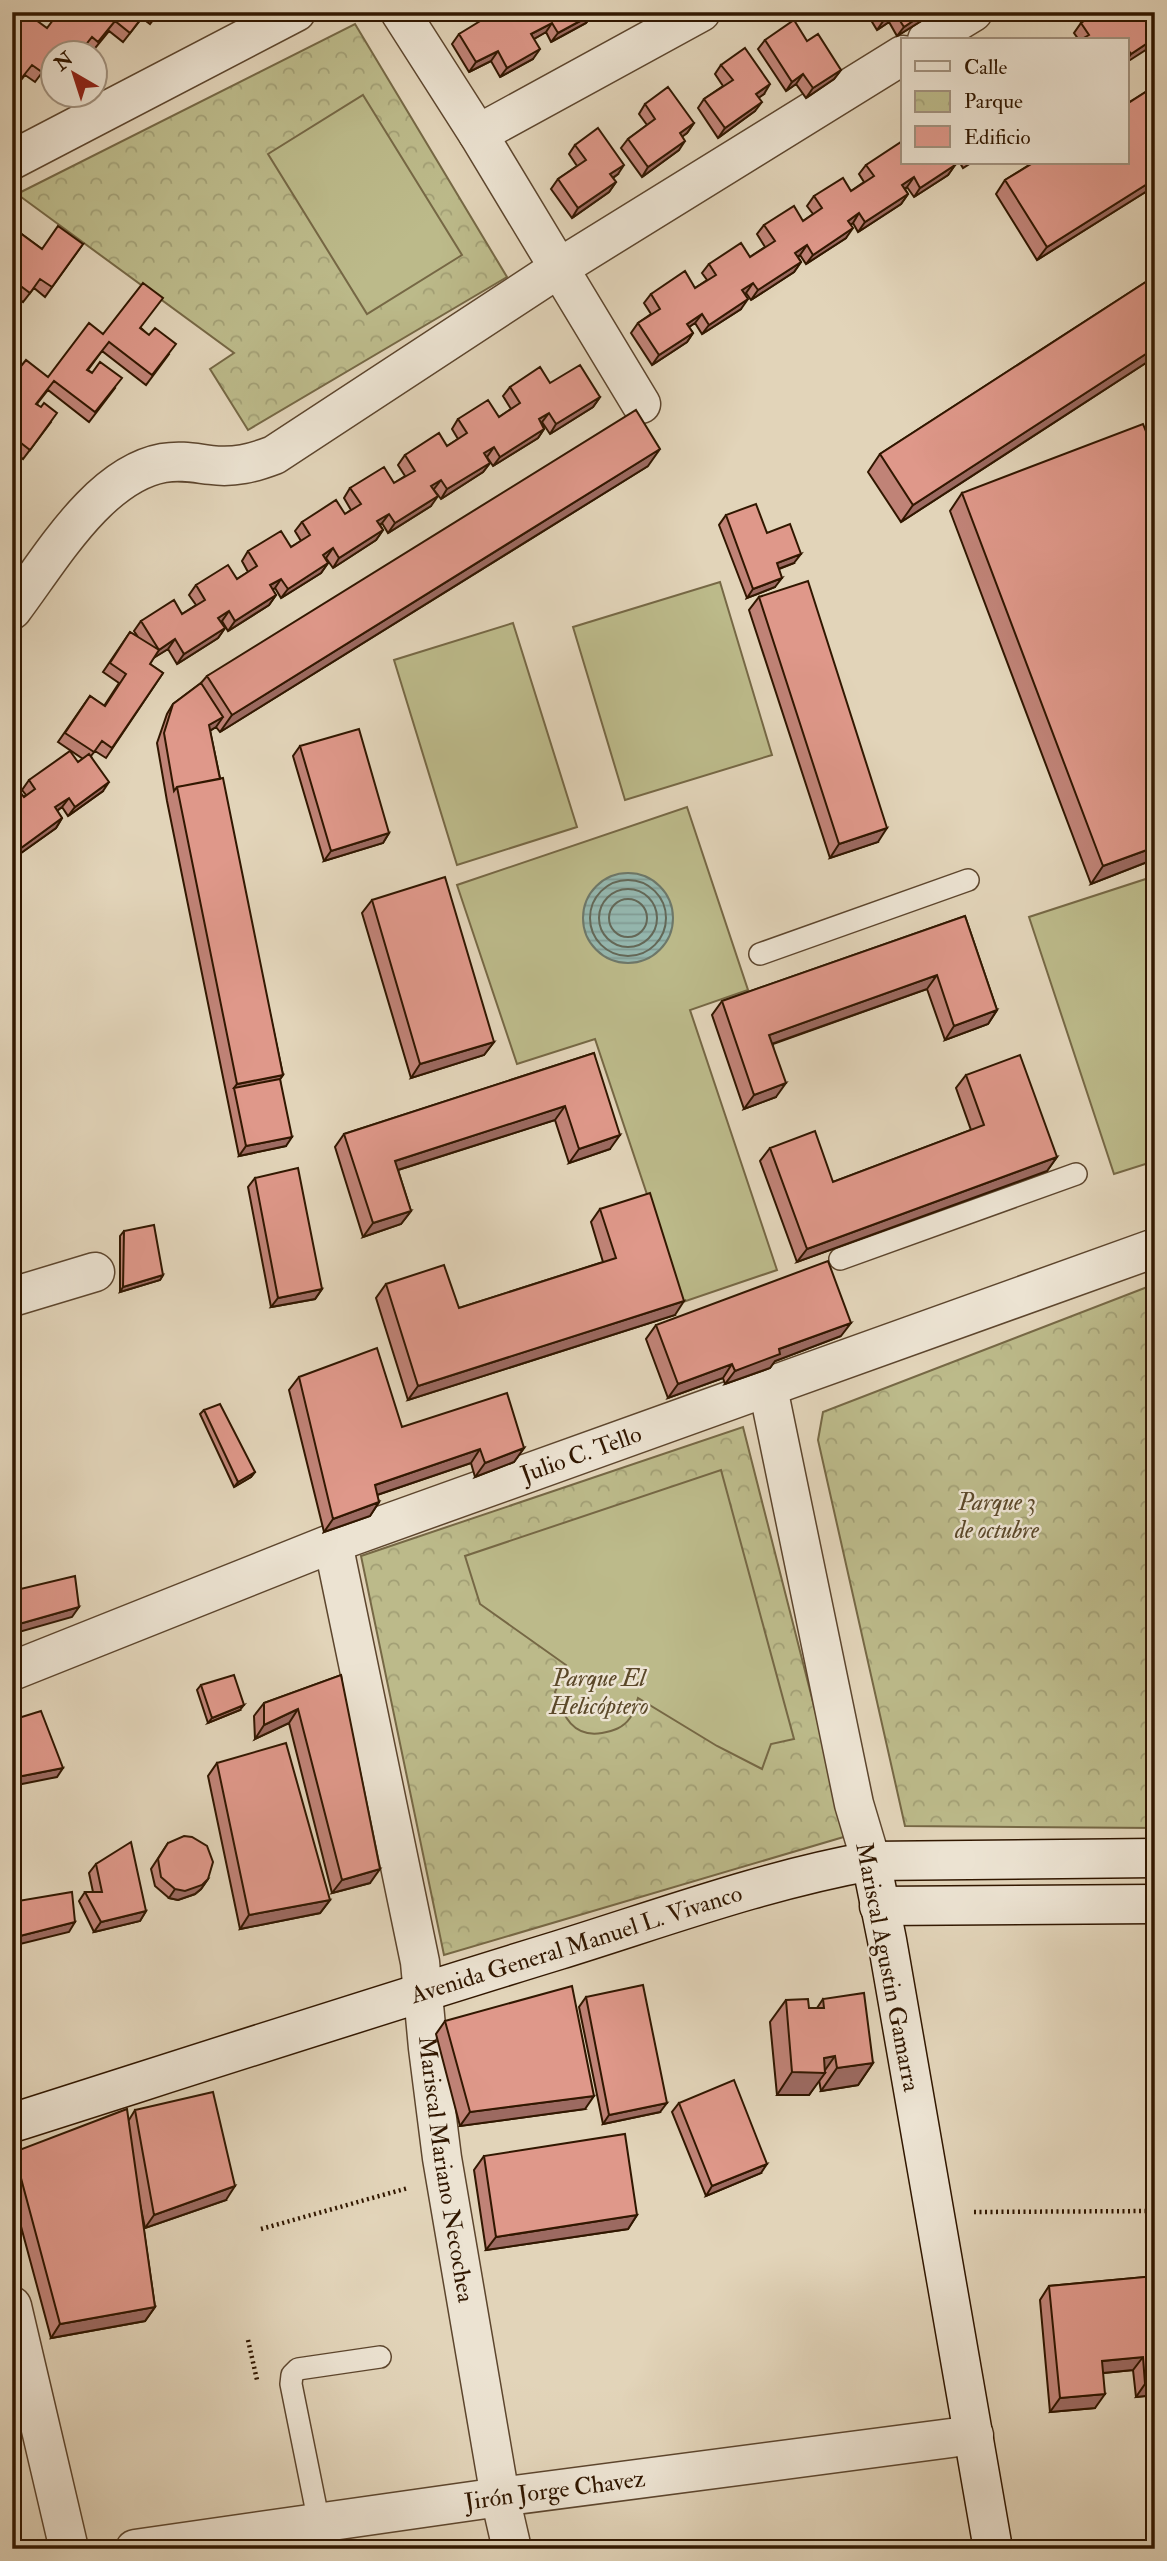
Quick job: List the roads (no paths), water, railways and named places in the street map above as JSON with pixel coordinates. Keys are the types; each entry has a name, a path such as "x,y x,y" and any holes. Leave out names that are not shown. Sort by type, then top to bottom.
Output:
{"street":[{"path":"12,160 296,12"},
{"path":"400,12 478,134 641,404"},
{"path":"478,134 701,12"},
{"path":"930,38 973,12"},
{"path":"12,610 92,504 136,471 161,463 188,460 231,466 253,463 274,455 559,268 901,56"},
{"name":"Julio C. Tello","path":"12,1671 333,1543 1155,1248"},
{"path":"12,1297 95,1272"},
{"name":"Mariscal Agustin Gamarra","path":"768,1388 851,1791 871,1861 887,1940 993,2549"},
{"name":"Mariscal Mariano Necochea","path":"333,1543 420,1962 445,2177 500,2497 512,2549"},
{"name":"Avenida General Manuel L. Vivanco","path":"12,2123 423,1991 774,1883 871,1861 1155,1858"},
{"path":"879,1906 1154,1904"},
{"path":"12,2306 69,2549"},
{"name":"Jirón Jorge Chavez","path":"135,2549 500,2497 974,2435"}],"lane":[{"path":"760,954 968,880"},
{"path":"840,1259 1076,1174"},
{"path":"319,2523 291,2384 292,2375 298,2369 380,2357"}],"water":[{"path":"628,873 645,876 660,886 670,901 673,918 670,935 660,950 645,960 628,963 611,960 596,950 586,935 583,918 586,901 596,886 611,876"}],"park label":[{"name":"Parque 3 de octubre","path":"997,1516"},
{"name":"Parque El Helicóptero","path":"599,1692"}]}
